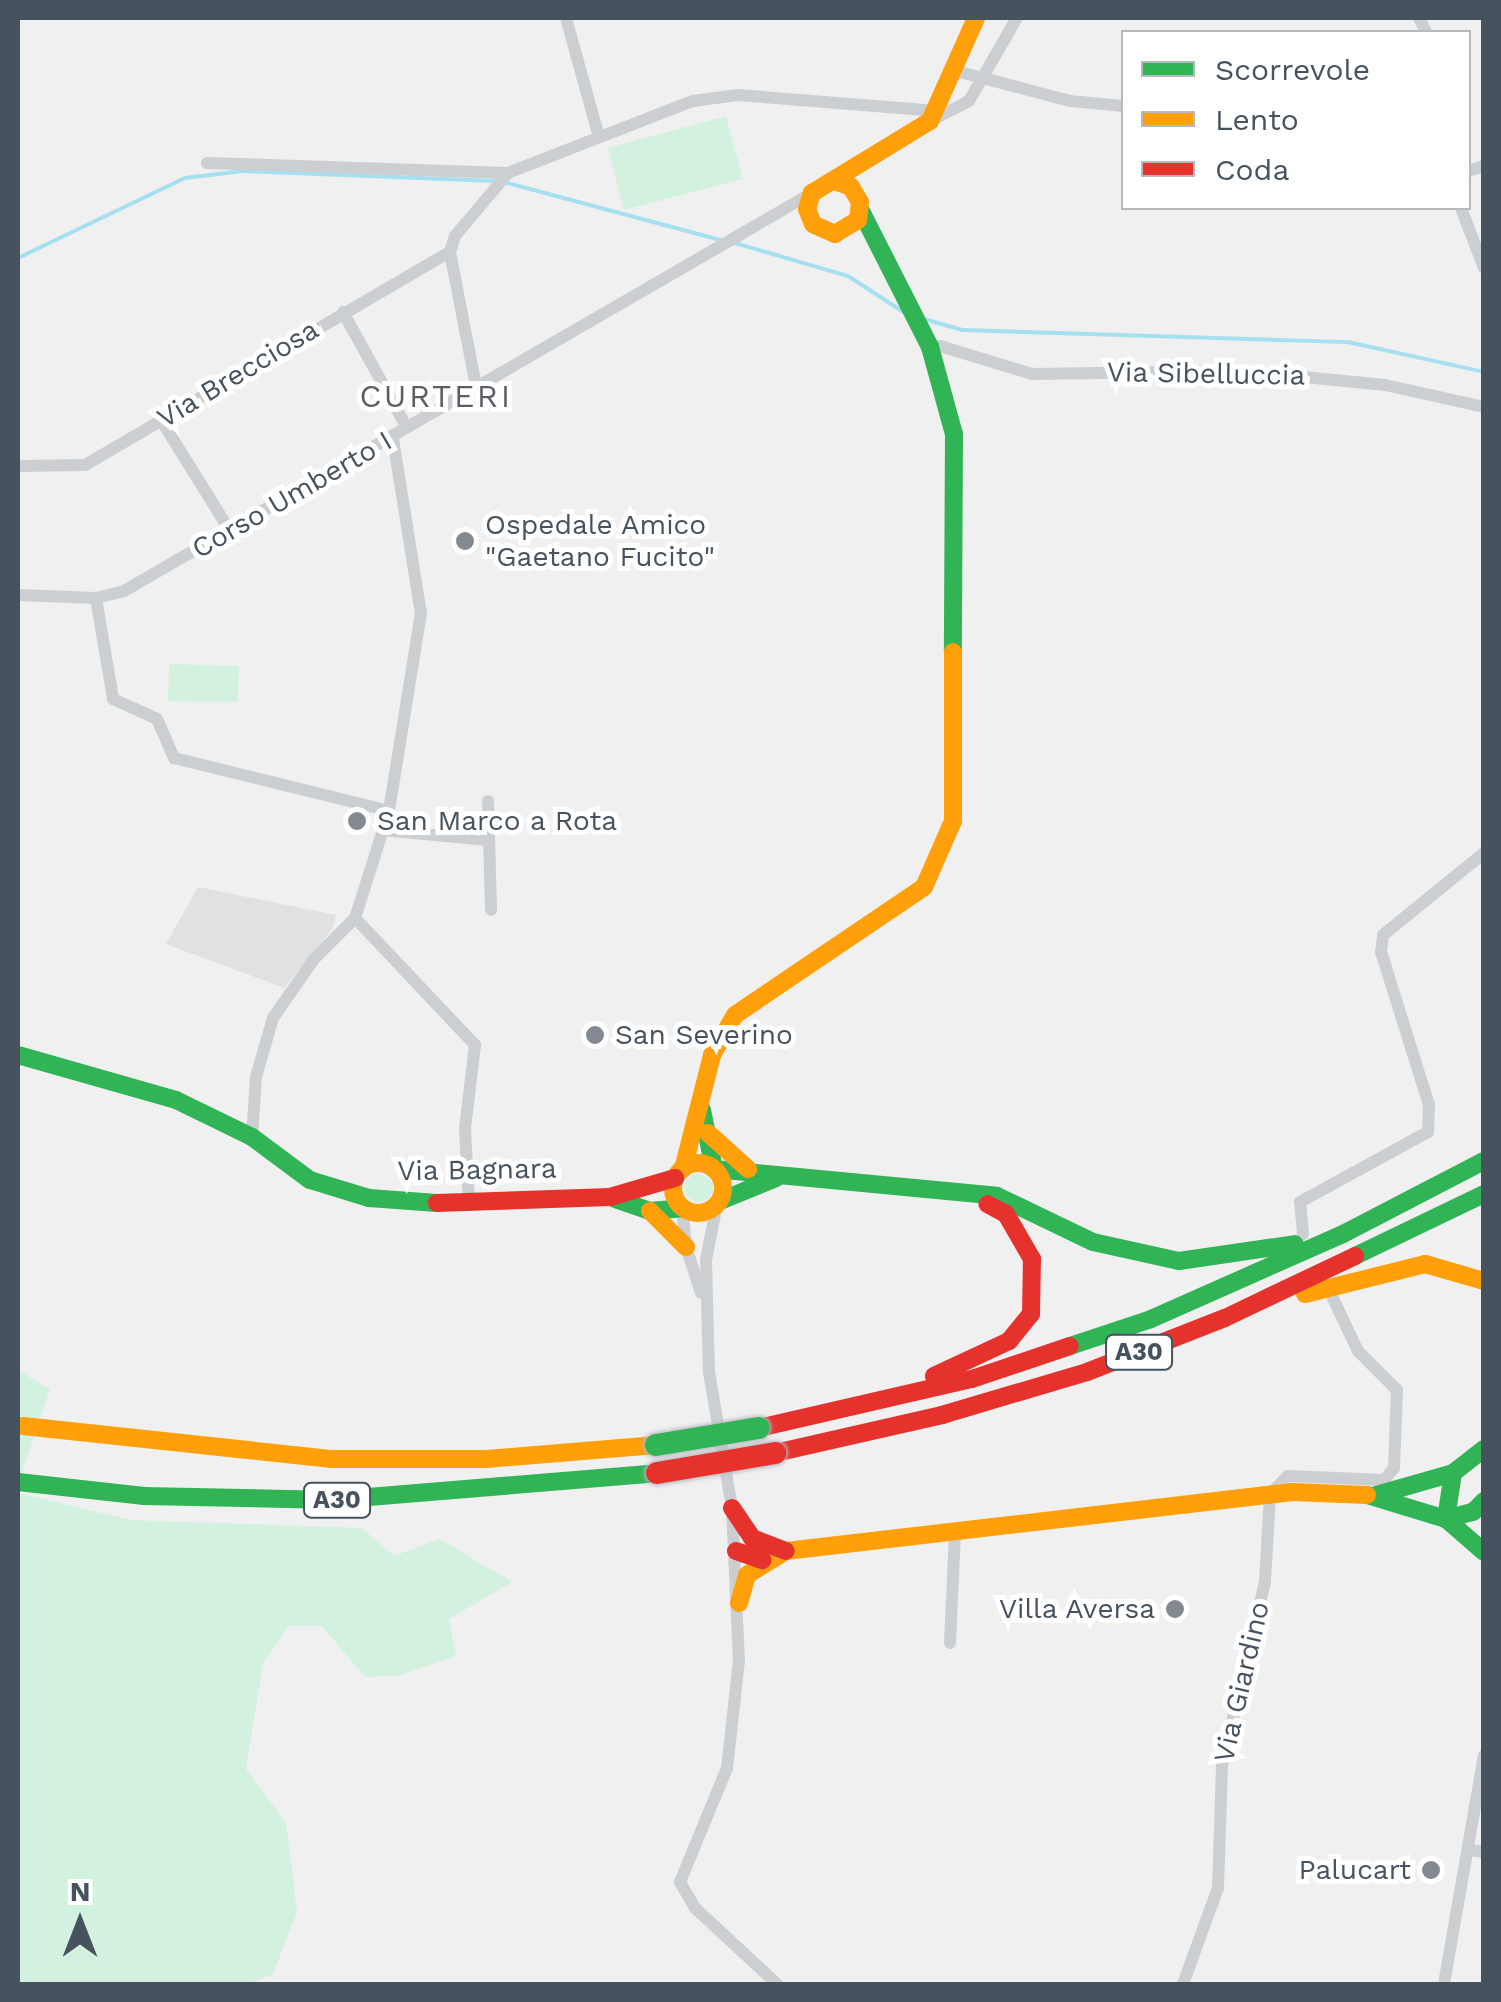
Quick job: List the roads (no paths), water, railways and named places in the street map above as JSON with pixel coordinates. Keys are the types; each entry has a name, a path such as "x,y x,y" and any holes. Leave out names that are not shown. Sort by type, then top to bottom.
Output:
{"main road":[{"path":"874,248 844,232 827,234 809,217 812,193 867,162 934,116 976,18"},
{"path":"844,232 859,203 867,162"},
{"path":"781,1176 704,1212 682,1208 674,1192 712,1055 735,1015 894,914 924,887 949,834 954,434 930,348 914,311 874,248 859,203 834,181"},
{"name":"Via Bagnara","path":"18,1055 176,1100 252,1137 310,1180 393,1202 610,1198 679,1174"},
{"path":"700,1104 714,1168 722,1181 718,1203"},
{"path":"705,1129 748,1169"},
{"name":"A30","path":"23,1426 330,1458 486,1458 656,1445 759,1428 972,1379 1151,1319 1342,1234 1484,1162"},
{"path":"679,1174 698,1163 781,1176 998,1196 1094,1242 1179,1260 1238,1256 1342,1234"},
{"path":"860,1405 982,1357 1010,1341 1031,1314 1036,1280 1022,1234 1006,1214 962,1191"},
{"name":"A30","path":"18,1482 144,1496 332,1500 657,1473 774,1454 1069,1378 1225,1318 1484,1194"},
{"name":"Via Bagnara","path":"610,1198 650,1211 682,1208"},
{"path":"650,1211 686,1246"},
{"path":"1225,1318 1402,1266 1444,1266 1484,1282"},
{"path":"1372,1496 1453,1473 1484,1449"},
{"path":"1446,1519 1453,1473"},
{"path":"750,1550 786,1551 1270,1494 1372,1496 1446,1519 1484,1552"},
{"path":"1446,1519 1473,1512 1484,1501"},
{"path":"732,1508 750,1550 739,1602"}],"street":[{"path":"566,18 599,136"},
{"path":"207,163 505,175 694,101 738,95 934,116 952,114 983,83 1017,18"},
{"path":"956,72 983,83 1121,106"},
{"path":"476,386 450,252 505,175"},
{"name":"Corso Umberto I","path":"18,596 96,598 124,592 812,193"},
{"path":"783,210 809,217"},
{"path":"1462,210 1484,268"},
{"name":"Via Brecciosa","path":"18,466 85,466 450,252"},
{"path":"343,312 406,428"},
{"name":"Via Sibelluccia","path":"930,348 940,346 1032,374 1242,371 1385,385 1484,407"},
{"path":"161,420 230,531"},
{"path":"252,1137 256,1076 273,1018 314,959 355,918 388,811 421,613 393,439"},
{"path":"96,598 113,699 157,718 168,753 180,762 388,811"},
{"path":"488,801 485,840 491,910"},
{"path":"382,830 485,840"},
{"path":"1302,1234 1300,1202 1428,1132 1429,1105 1381,952 1383,935 1484,853"},
{"path":"355,918 475,1045 465,1129 469,1203"},
{"path":"718,1203 706,1260 706,1310 713,1420 732,1508"},
{"path":"682,1208 686,1246 706,1310"},
{"path":"1270,1494 1288,1476 1384,1480 1394,1468 1397,1390 1358,1350 1330,1292"},
{"name":"Via Giardino","path":"1183,1984 1218,1888 1222,1765 1265,1581 1270,1494"},
{"path":"950,1643 955,1532"},
{"path":"739,1602 727,1768 680,1882 696,1908 777,1984"},
{"path":"1444,1984 1484,1755"},
{"path":"1468,1850 1484,1852"}],"waterway":[{"path":"18,258 185,178 243,171 494,181"},
{"path":"504,182 721,240"},
{"path":"735,243 848,276 905,313"},
{"path":"924,319 962,330 1348,342 1484,372"}],"place":[{"name":"Ospedale Amico \"Gaetano Fucito\"","path":"465,541"},
{"name":"San Marco a Rota","path":"357,821"},
{"name":"San Severino","path":"595,1035"},
{"name":"Villa Aversa","path":"1175,1609"},
{"name":"Palucart","path":"1431,1870"}],"district":[{"name":"CURTERI","path":"436,396"}]}
